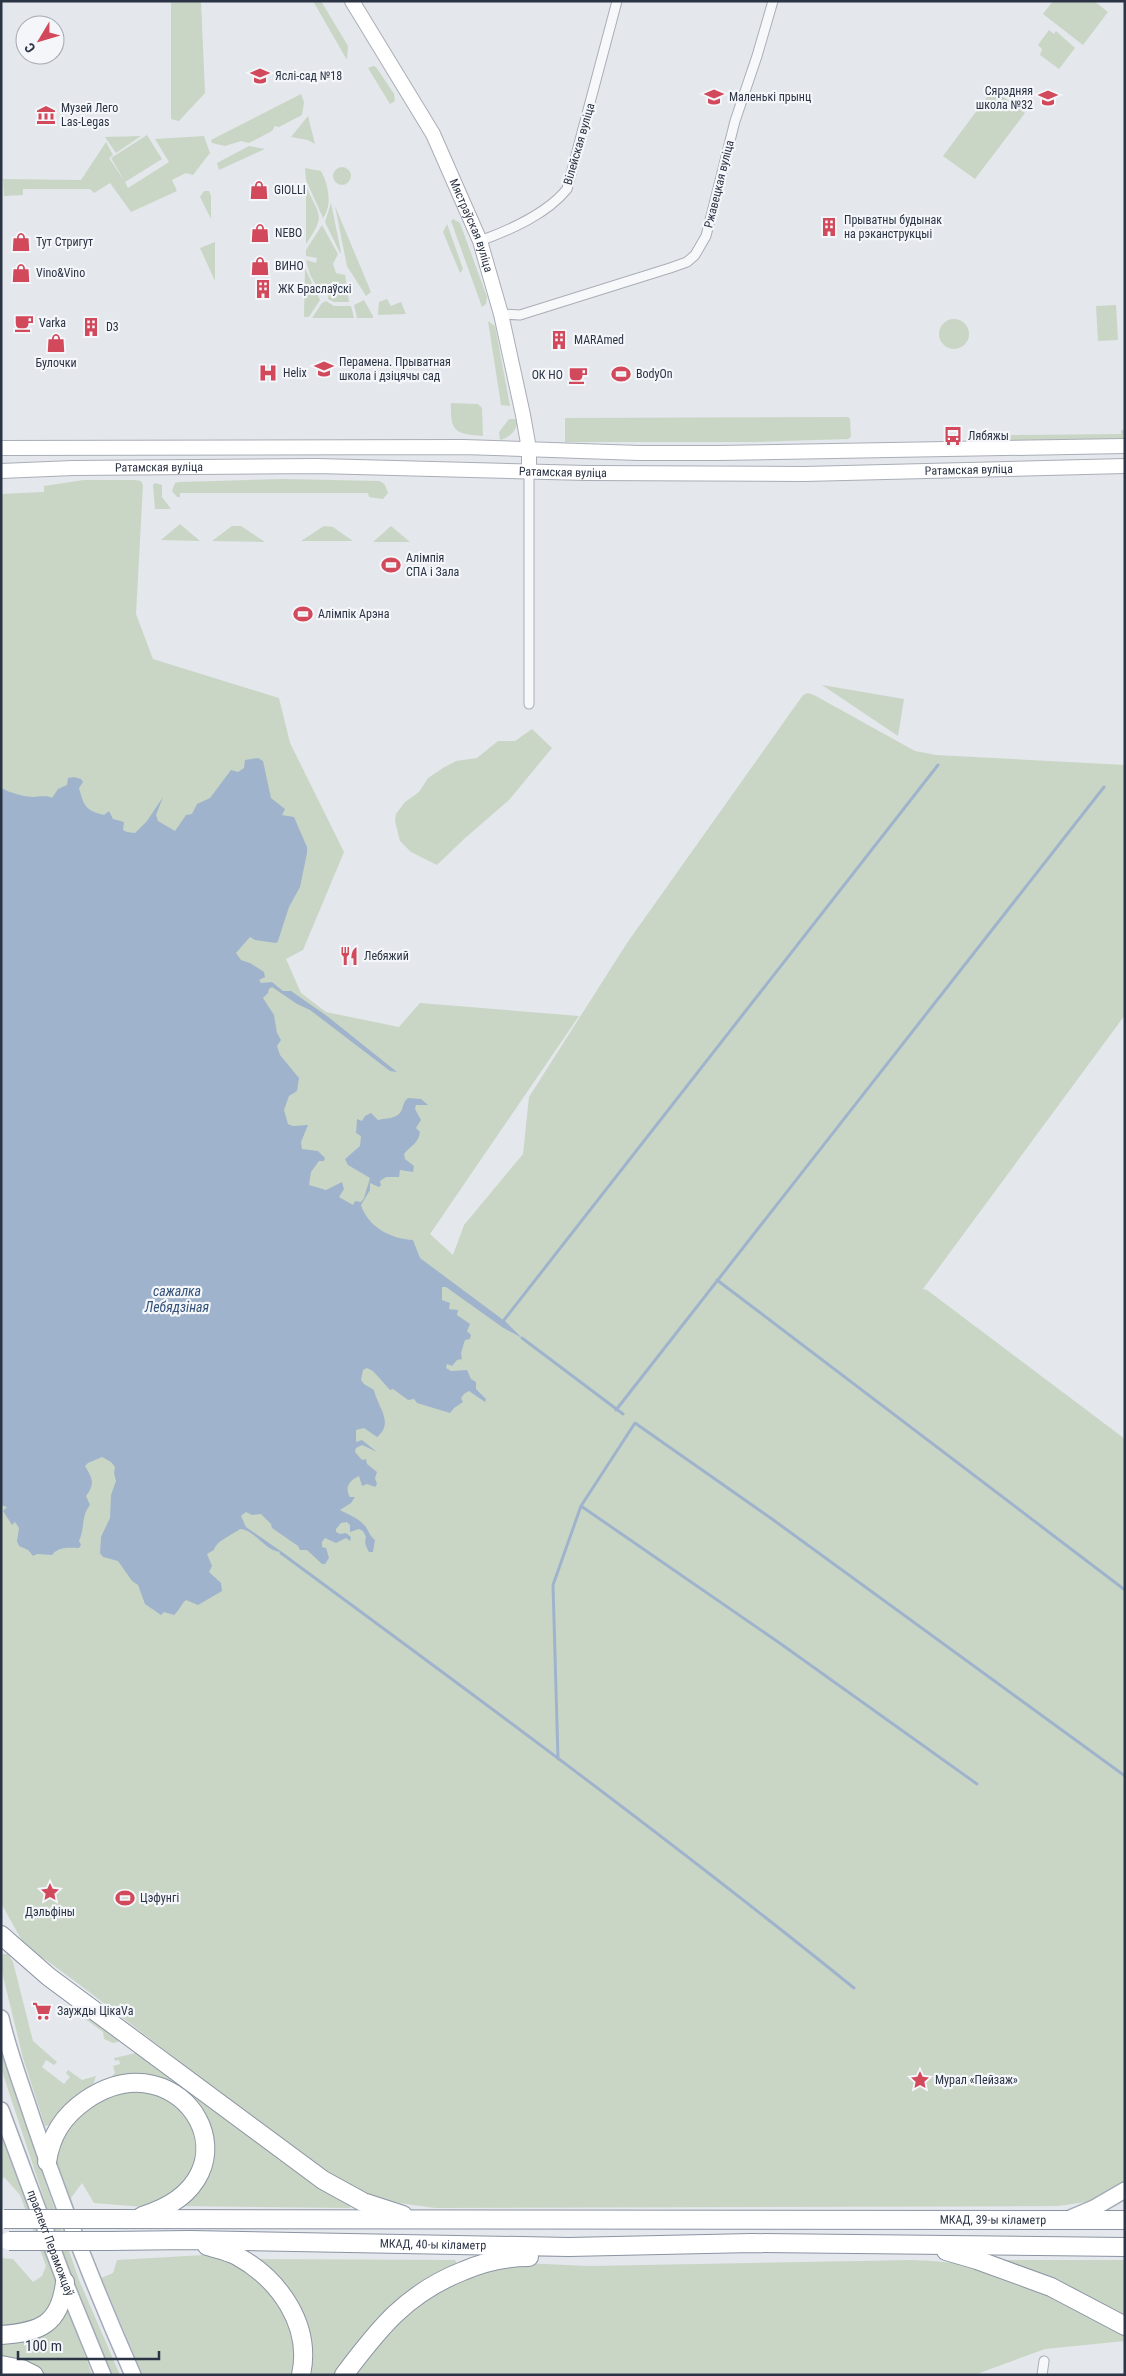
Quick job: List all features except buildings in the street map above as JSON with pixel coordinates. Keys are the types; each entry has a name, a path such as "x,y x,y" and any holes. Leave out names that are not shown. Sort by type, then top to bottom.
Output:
{"highway":[{"path":"1,1935 49,1977 323,2180 363,2202 418,2220"},
{"path":"47,2162 50,2145 60,2123 83,2102 102,2090 130,2082 144,2083 163,2088 178,2096 191,2107 204,2134 207,2148 204,2163 198,2177 178,2199 153,2213 129,2220"},
{"name":"МКАД, 40-ы кіламетр","path":"3,2219 862,2220"},
{"name":"МКАД, 39-ы кіламетр","path":"862,2220 1125,2220"},
{"path":"190,2240 234,2255 257,2270 278,2290 297,2321 302,2339 302,2375"},
{"name":"МКАД, 40-ы кіламетр","path":"5,2241 190,2240 569,2247 752,2243 864,2244"},
{"name":"МКАД, 39-ы кіламетр","path":"864,2244 1125,2247"},
{"path":"920,2244 977,2260 1051,2287 1125,2326"},
{"path":"344,2375 382,2325 429,2286 480,2264 500,2259 540,2256 569,2247"},
{"path":"1,2335 29,2332 40,2328 53,2318 63,2300 65,2282"},
{"path":"1,2364 22,2369 34,2375"}],"main road":[{"name":"Мястраўская вуліца","path":"352,1 433,134 480,241 501,314 529,450 529,472"},
{"name":"Ратамская вуліца","path":"1,448 219,446 727,453 1125,446"},
{"name":"Ратамская вуліца","path":"1,471 72,468 317,466 529,472 804,474 1125,466"},
{"path":"1,2018 7,2043 47,2162 108,2318 133,2375"},
{"name":"праспект Пераможцаў","path":"1,2110 65,2282 103,2375"},
{"path":"1063,2221 1094,2208 1125,2190"}],"street":[{"name":"Вілейская вуліца","path":"480,241 498,235 549,206 567,189 617,1"},
{"name":"Ржавецкая вуліца","path":"501,314 520,315 670,268 687,262 695,255 710,225 735,120 773,1"},
{"path":"529,472 529,704"},
{"path":"1042,2375 1044,2361"}],"green space":[{"path":"171,1 201,1 205,93 179,121 171,119"},
{"path":"313,1 321,1 348,46 347,60"},
{"path":"1053,1 1094,1 1108,12 1083,45 1043,14"},
{"path":"1049,30 1054,34 1056,31 1075,48 1059,69 1040,55 1042,49 1038,45"},
{"path":"376,67 394,94 395,101 390,104 368,68"},
{"path":"993,89 1025,113 975,179 943,156"},
{"path":"301,94 304,102 302,115 279,127 275,126 272,131 249,143 241,141 225,146 212,143 211,140"},
{"path":"308,116 315,144 308,140 291,137"},
{"path":"147,135 162,159 125,182 111,158"},
{"path":"141,136 116,153 105,137"},
{"path":"204,136 210,153 193,175 186,173 172,180 177,191 131,212 110,183 94,193 90,189 23,189 23,195 4,196 3,179 81,180 106,142 113,155 109,158 128,188 169,162 155,139"},
{"path":"249,146 265,149 219,170 217,163"},
{"path":"342,167 348,170 351,176 348,182 342,185 336,182 333,176 336,170"},
{"path":"305,168 321,171 326,182 329,200 323,218 306,180"},
{"path":"306,186 319,216 316,227 306,244"},
{"path":"204,191 209,191 211,196 211,219 200,197"},
{"path":"331,203 341,252 340,253 325,222"},
{"path":"335,206 371,292 366,296 347,266"},
{"path":"453,219 460,223 487,297 486,304 482,307 451,221"},
{"path":"447,224 463,269 460,273 443,232"},
{"path":"322,225 338,254 333,264 336,273 345,275 349,302 334,302 328,299 329,290 327,288 322,295 310,275 306,260 316,263 317,258 306,256 306,250"},
{"path":"215,242 215,281 200,248"},
{"path":"305,268 320,300 309,317 304,317"},
{"path":"387,299 391,306 401,302 406,314 378,315 379,302"},
{"path":"364,300 373,318 357,318 354,305"},
{"path":"326,301 334,306 351,306 354,318 312,318 322,303"},
{"path":"1116,305 1118,340 1098,341 1096,306"},
{"path":"954,319 960,320 968,328 968,340 960,348 954,349 948,348 940,340 939,334 940,328 948,320"},
{"path":"488,321 495,326 510,406 501,405"},
{"path":"451,403 478,404 482,408 483,436 466,434 456,430 453,426"},
{"path":"848,417 850,419 851,437 848,439 753,442 565,442 565,418"},
{"path":"509,419 518,419 516,427 510,435 500,440 499,432"},
{"path":"1121,430 1125,430 1125,439 1122,440 1010,441 1011,435 1121,434"},
{"path":"284,479 380,481 385,485 388,493 383,499 369,497 368,493 180,493 180,497 177,497 172,491 175,483 179,482"},
{"path":"84,480 135,480 141,481 143,485 136,614 153,659 279,698 290,743 344,852 303,950 286,959 301,993 326,1012 399,1027 420,1003 579,1016 430,1234 453,1255 464,1225 523,1154 529,1097 627,943 803,695 808,693 814,695 915,751 936,755 1125,765 1125,1015 923,1289 927,1290 1125,1439 1125,2184 1093,2201 1058,2206 435,2208 377,2200 336,2182 84,1988 46,1960 18,1945 21,1939 1,1903 1,494 44,492 44,486"},
{"path":"155,483 162,485 162,497 171,509 155,509 153,485"},
{"path":"180,524 200,541 161,540"},
{"path":"232,526 241,526 265,542 212,541"},
{"path":"324,526 333,527 353,541 301,541"},
{"path":"391,526 410,542 373,542"},
{"path":"822,685 904,699 898,736"},
{"path":"532,729 552,748 509,800 437,865 411,852 400,841 395,821 396,814 405,802 419,792 428,778 456,761 477,758 498,741 515,741"},
{"path":"8,1954 13,1962 33,2041 57,2062 54,2065 46,2060 42,2067 64,2084 70,2077 66,2073 68,2070 82,2080 96,2076 93,2085 67,2104 50,2125 45,2126 23,2058 1,1968 1,1955"},
{"path":"39,1978 121,2036 118,2042 113,2043 104,2039 103,2032 73,2010 71,2005 40,1982"},
{"path":"1,2034 39,2164 79,2280 120,2375 111,2375 72,2284 1,2068"},
{"path":"136,2053 350,2204 350,2208 176,2206 188,2197 205,2119 112,2076 115,2073 113,2066 120,2064 119,2060 115,2061 114,2058"},
{"path":"137,2090 168,2097 188,2115 200,2143 192,2175 180,2188 144,2207 94,2203 82,2183 71,2198 97,2278 95,2278 57,2166 57,2155 65,2134 87,2108 106,2096"},
{"path":"1,2124 57,2276 58,2298 42,2321 1,2330 1,2258 13,2259 33,2282 42,2276 46,2266 20,2195 4,2177 1,2184"},
{"path":"204,2255 225,2258 238,2263 290,2310 300,2375 143,2375 101,2278 113,2273 117,2260"},
{"path":"255,2259 455,2260 457,2264 337,2375 312,2375 312,2350 303,2316"},
{"path":"913,2260 962,2264 1016,2281 1090,2316 1125,2336 1125,2341 1045,2349 974,2375 353,2375 384,2333 412,2307 464,2275 523,2263 589,2266"},
{"path":"996,2260 1125,2260 1125,2322"},
{"path":"67,2306 92,2375 46,2375 32,2367 1,2359 1,2341"}],"water":[{"name":"сажалка Лебядзіная","path":"258,758 263,761 271,798 285,809 282,815 294,817 307,847 307,853 300,887 289,907 278,941 276,943 255,940 250,937 236,953 241,960 250,963 264,972 265,977 259,980 261,983 272,982 283,991 291,991 327,1016 397,1072 390,1071 310,1010 297,1004 272,987 269,989 263,998 274,1015 277,1033 281,1040 277,1046 280,1055 299,1078 297,1091 289,1096 284,1110 288,1124 293,1126 308,1125 301,1142 302,1149 318,1151 325,1158 324,1161 319,1161 311,1172 309,1185 326,1190 342,1182 344,1189 339,1197 353,1205 355,1201 361,1202 370,1178 348,1165 345,1159 360,1146 361,1136 356,1133 357,1119 362,1121 365,1116 371,1113 378,1120 392,1118 398,1115 408,1098 421,1099 428,1105 416,1105 415,1109 421,1120 416,1128 420,1132 419,1136 416,1142 404,1154 405,1159 414,1166 413,1172 400,1170 399,1177 386,1177 380,1181 381,1185 379,1187 370,1183 370,1190 361,1205 364,1213 381,1230 397,1237 413,1240 420,1258 506,1322 522,1338 502,1327 446,1287 442,1287 442,1300 450,1303 449,1309 458,1310 457,1315 470,1324 467,1331 471,1335 470,1339 465,1340 461,1353 462,1359 457,1360 452,1366 447,1364 446,1368 451,1371 467,1370 471,1379 476,1382 476,1389 486,1399 485,1402 469,1391 461,1398 463,1402 450,1413 417,1403 414,1399 408,1400 393,1389 390,1390 373,1371 367,1368 363,1370 361,1380 374,1390 385,1420 385,1426 377,1437 364,1428 356,1430 356,1442 362,1440 377,1452 362,1445 356,1448 355,1452 362,1460 366,1459 367,1464 377,1472 375,1478 377,1484 375,1487 367,1484 362,1486 359,1476 353,1480 349,1484 348,1493 350,1497 355,1497 351,1503 340,1510 357,1519 366,1527 375,1540 373,1552 369,1552 367,1548 365,1543 366,1537 363,1531 359,1529 350,1532 350,1525 347,1522 341,1523 336,1532 340,1534 346,1533 351,1537 350,1541 346,1538 336,1543 325,1538 322,1542 322,1547 326,1548 329,1558 325,1564 322,1564 307,1550 300,1550 298,1546 272,1528 271,1524 261,1514 252,1515 246,1512 241,1516 246,1527 282,1552 271,1549 251,1533 240,1529 221,1541 214,1550 207,1554 212,1566 209,1572 221,1583 222,1591 198,1605 186,1600 174,1615 164,1612 161,1615 145,1604 138,1585 132,1581 118,1561 103,1557 100,1553 101,1537 110,1518 111,1495 116,1481 115,1467 111,1462 102,1457 85,1466 90,1474 92,1485 86,1496 90,1505 84,1518 79,1548 64,1548 52,1555 37,1554 33,1556 28,1550 19,1546 17,1541 19,1528 15,1522 12,1525 3,1511 7,1507 1,1505 1,788 24,796 52,798 58,789 67,785 68,778 81,779 83,782 79,788 82,799 89,809 104,815 109,811 113,819 124,822 123,830 135,833 147,821 163,797 156,815 158,821 175,831 186,815 192,814 197,804 210,798 231,770 238,772 244,768 245,760"}],"waterway":[{"path":"504,1320 938,765"},
{"path":"616,1410 1104,787"},
{"path":"717,1280 1125,1590"},
{"path":"522,1338 623,1414"},
{"path":"558,1759 553,1585 581,1506 635,1423 772,1519 1125,1776"},
{"path":"581,1506 781,1644 977,1784"},
{"path":"281,1553 641,1821 854,1988"}],"place":[{"name":"Яслі-сад №18","path":"260,76"},
{"name":"Маленькі прынц","path":"714,97"},
{"name":"Сярэдняя школа №32","path":"1048,98"},
{"name":"Музей Лего Las-Legas","path":"46,115"},
{"name":"GIOLLI","path":"259,190"},
{"name":"Прыватны будынак на рэканструкцыі","path":"829,227"},
{"name":"NEBO","path":"260,233"},
{"name":"Тут Стригут","path":"21,242"},
{"name":"ВИНО","path":"260,266"},
{"name":"Vino&Vino","path":"21,273"},
{"name":"ЖК Браслаўскі","path":"263,289"},
{"name":"Varka","path":"24,323"},
{"name":"D3","path":"91,327"},
{"name":"MARAmed","path":"559,340"},
{"name":"Булочки","path":"56,343"},
{"name":"Перамена. Прыватная школа і дзіцячы сад","path":"324,369"},
{"name":"Helix","path":"268,373"},
{"name":"BodyOn","path":"621,374"},
{"name":"ОК НО","path":"578,375"},
{"name":"Лябяжы","path":"953,436"},
{"name":"Алімпія СПА і Зала","path":"391,565"},
{"name":"Алімпік Арэна","path":"303,614"},
{"name":"Лебяжий","path":"349,956"},
{"name":"Дэльфіны","path":"50,1892"},
{"name":"Цэфунгі","path":"125,1898"},
{"name":"Заужды ЦікаVа","path":"42,2011"},
{"name":"Мурал «Пейзаж»","path":"920,2080"}]}
